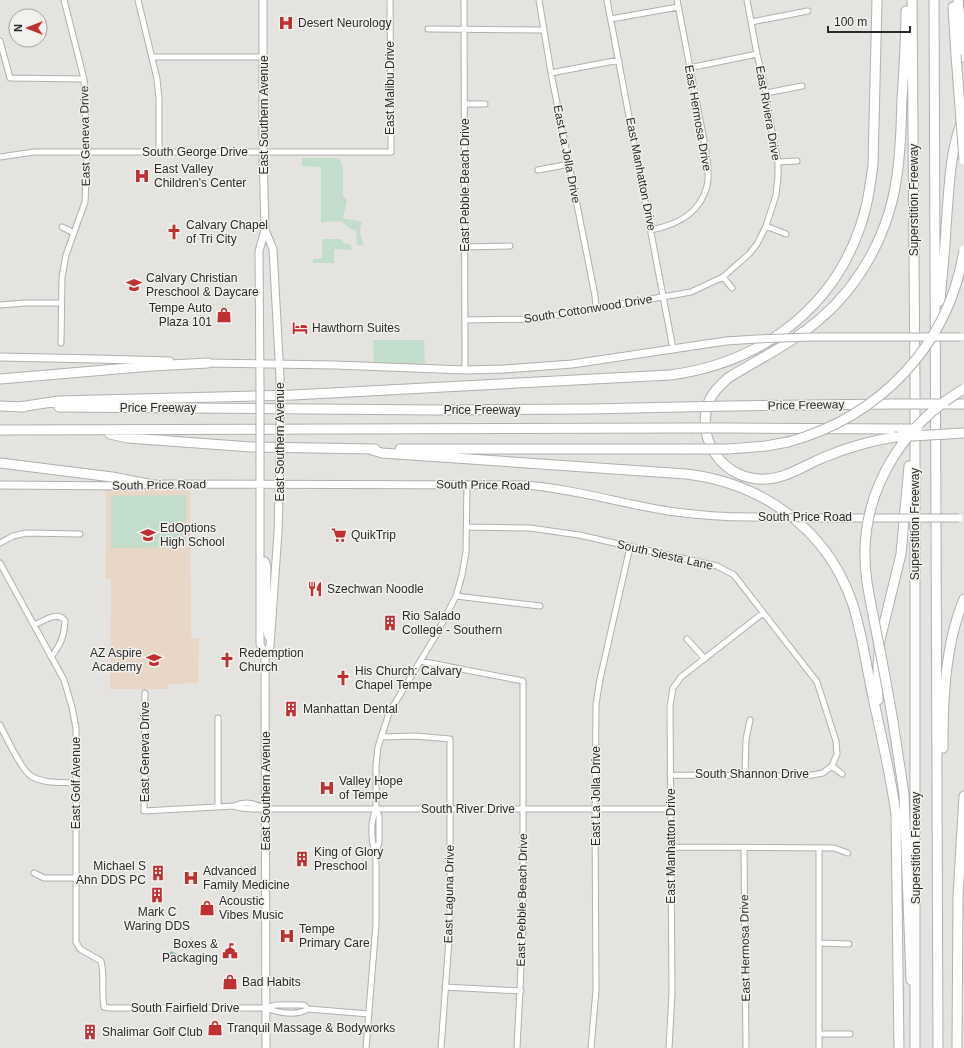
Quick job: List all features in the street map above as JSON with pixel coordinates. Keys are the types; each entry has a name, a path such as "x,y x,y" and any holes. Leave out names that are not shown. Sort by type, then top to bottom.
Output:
{"highway":[{"path":"19,406 59,401 293,394 670,375 701,370 744,355 780,335 806,313 820,298 841,268 859,230 870,187 873,165 877,0"},
{"path":"907,0 906,43 897,175 889,212 875,249 855,281 821,319 793,339 728,378 722,384 709,401 705,417 706,436 714,454 726,466 744,477 755,479 774,478 851,446 866,442 947,431 964,433"},
{"name":"Superstition Freeway","path":"912,0 916,383 915,1048"},
{"name":"Superstition Freeway","path":"934,0 938,1048"},
{"path":"953,0 961,56"},
{"path":"958,0 964,160"},
{"path":"935,350 949,180 956,138 964,113"},
{"path":"97,431 128,438 251,446 369,449 728,449 766,446 788,442 823,431 855,414 881,396 905,372 928,342 944,315 956,284 964,250"},
{"path":"0,379 152,366 208,363"},
{"path":"884,744 878,693 878,653 881,634 898,570 904,538 916,383"},
{"path":"916,1017 910,972 904,794 893,722 867,583 865,549 868,522 875,495 889,463 902,444 930,414 964,389"},
{"path":"946,400 964,396"},
{"name":"Price Freeway","path":"0,406 434,410 802,405 946,400 964,404"},
{"name":"Price Freeway","path":"0,430 97,431 727,428 901,429 947,431 964,429"},
{"path":"369,449 382,453 698,476 732,484 766,499 806,529 829,557 842,578 856,613 878,723 891,778 896,816 899,1048"},
{"path":"0,462 112,477 148,484"},
{"path":"937,909 943,806 943,729 948,664 954,627 964,600"},
{"path":"957,1048 958,896 964,796"}],"main road":[{"name":"East Southern Avenue","path":"263,0 263,152 265,230 259,251 260,644 265,654 266,1048"},
{"name":"East Southern Avenue","path":"265,230 273,249 280,364 280,485 270,646 265,654"},
{"path":"0,357 465,370 512,369 546,366 726,341 812,337 962,337"},
{"name":"South Price Road","path":"0,485 518,485 582,492 668,511 708,516 962,518"},
{"path":"260,561 265,561 268,567 266,626 270,646"}],"street":[{"name":"East Geneva Drive","path":"61,343 60,303 62,277 66,255 85,202 87,152 84,79 64,0"},
{"path":"138,0 157,79 159,99 159,152"},
{"name":"East Malibu Drive","path":"390,0 391,152"},
{"name":"East Pebble Beach Drive","path":"464,0 465,370"},
{"name":"East La Jolla Drive","path":"539,0 551,74 570,164 596,309"},
{"name":"East Manhatton Drive","path":"607,0 673,349"},
{"name":"East Hermosa Drive","path":"651,230 668,226 683,220 694,210 702,198 707,186 708,171 706,151 677,0"},
{"name":"East Riviera Drive","path":"664,298 691,292 723,276 749,254 757,244 766,226 776,195 778,162 767,106 766,92 747,0"},
{"path":"611,19 678,6"},
{"path":"751,22 808,11"},
{"path":"428,30 544,30"},
{"path":"0,41 10,78 84,79"},
{"path":"689,68 757,54"},
{"path":"152,57 263,57"},
{"path":"551,74 619,60"},
{"path":"766,92 802,86"},
{"path":"465,104 485,104"},
{"name":"South George Drive","path":"0,157 34,152 391,152"},
{"path":"778,162 797,161"},
{"path":"538,170 570,164"},
{"path":"766,226 786,234"},
{"path":"62,227 74,233"},
{"path":"464,247 510,246"},
{"path":"723,276 732,288"},
{"name":"South Cottonwood Drive","path":"465,320 536,318 664,298"},
{"path":"0,305 60,303"},
{"path":"366,1048 376,924 376,854 372,842 372,836 373,817 376,809 376,765 378,747 389,714 436,635 456,596 462,576 466,552 467,484"},
{"name":"South Siesta Lane","path":"467,527 530,528 580,536 717,566 734,575 817,682 836,741 837,754 832,766"},
{"path":"0,543 13,536 26,533 80,534"},
{"name":"East La Jolla Drive","path":"591,1048 596,990 596,704 600,679 630,547"},
{"name":"East Golf Avenue","path":"0,563 64,680 72,706 76,728 76,942 80,949 101,961 103,969 104,1007"},
{"path":"456,596 540,606"},
{"name":"East Manhatton Drive","path":"669,1048 672,993 670,706 673,688 682,677 763,613"},
{"path":"34,625 53,616 62,617 65,621 64,633 60,646 51,657"},
{"path":"687,638 705,659"},
{"name":"East Pebble Beach Drive","path":"420,661 523,681 523,928 517,1048"},
{"name":"East Geneva Drive","path":"144,811 145,693"},
{"path":"218,718 218,807"},
{"path":"745,774 746,739 750,720"},
{"path":"0,725 21,763 31,776 45,781 75,783"},
{"name":"East Laguna Drive","path":"381,737 414,736 450,739 450,926 441,1048"},
{"path":"832,766 842,774"},
{"name":"South Shannon Drive","path":"670,774 806,776 823,773 832,766"},
{"name":"South River Drive","path":"144,811 234,806 241,808 266,809 670,809"},
{"path":"670,847 834,848 848,853"},
{"name":"East Hermosa Drive","path":"744,848 746,1048"},
{"path":"819,848 819,1048"},
{"path":"34,873 44,878 76,878"},
{"path":"819,943 849,944"},
{"path":"445,987 521,991"},
{"name":"South Fairfield Drive","path":"104,1007 266,1008 275,1005 304,1005 308,1009 369,1014"},
{"path":"819,1034 850,1034"}],"shaded area":[{"path":"106,488 161,488 190,491 191,638 199,638 198,683 168,684 168,689 110,689 111,579 106,579"}],"green space":[{"path":"302,158 339,158 343,167 343,197 347,200 343,218 362,222 360,234 364,245 357,245 356,231 349,228 341,221 321,222 321,167 302,166"},
{"path":"341,239 344,243 351,245 352,250 334,249 334,263 313,263 313,259 322,259 322,240"},
{"path":"373,340 424,340 425,365 374,364"},
{"path":"186,495 186,547 111,548 111,496"}],"water":[{"path":"171,951 177,954 172,963 167,960"}],"place":[{"name":"Desert Neurology","path":"286,23"},
{"name":"East Valley Children's Center","path":"142,176"},
{"name":"Calvary Chapel of Tri City","path":"174,232"},
{"name":"Calvary Christian Preschool & Daycare","path":"134,285"},
{"name":"Tempe Auto Plaza 101","path":"224,315"},
{"name":"Hawthorn Suites","path":"300,328"},
{"name":"EdOptions High School","path":"148,535"},
{"name":"QuikTrip","path":"339,535"},
{"name":"Szechwan Noodle","path":"315,589"},
{"name":"Rio Salado College - Southern","path":"390,623"},
{"name":"AZ Aspire Academy","path":"154,660"},
{"name":"Redemption Church","path":"227,660"},
{"name":"His Church: Calvary Chapel Tempe","path":"343,678"},
{"name":"Manhattan Dental","path":"291,709"},
{"name":"Valley Hope of Tempe","path":"327,788"},
{"name":"King of Glory Preschool","path":"302,859"},
{"name":"Michael S Ahn DDS PC","path":"158,873"},
{"name":"Advanced Family Medicine","path":"191,878"},
{"name":"Mark C Waring DDS","path":"157,895"},
{"name":"Acoustic Vibes Music","path":"207,908"},
{"name":"Tempe Primary Care","path":"287,936"},
{"name":"Boxes & Packaging","path":"230,951"},
{"name":"Bad Habits","path":"230,982"},
{"name":"Tranquil Massage & Bodyworks","path":"215,1028"},
{"name":"Shalimar Golf Club","path":"90,1032"}]}
